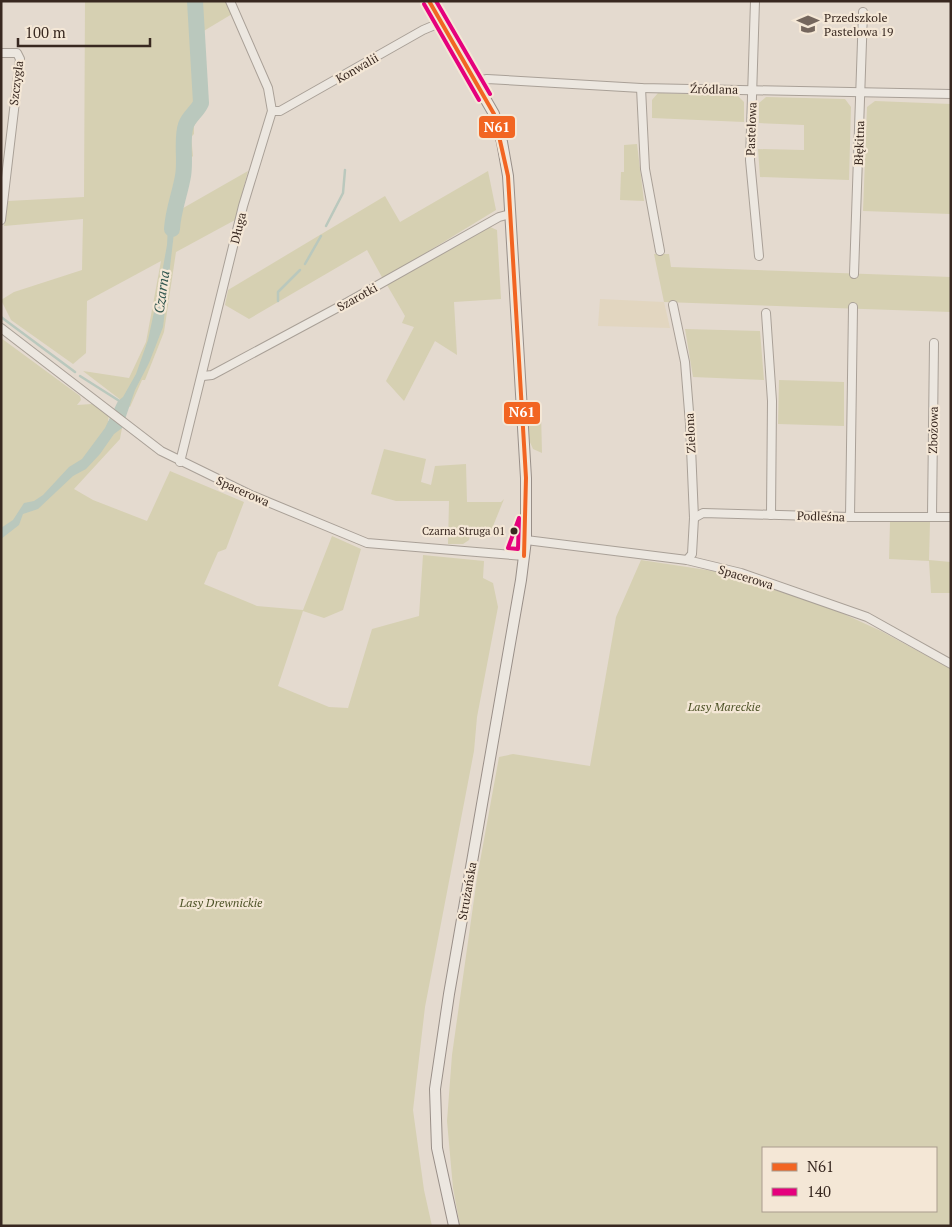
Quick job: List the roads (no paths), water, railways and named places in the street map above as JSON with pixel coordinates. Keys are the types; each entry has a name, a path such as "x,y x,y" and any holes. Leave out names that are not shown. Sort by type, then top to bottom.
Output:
{"main road":[{"name":"Strużańska","path":"430,1 494,114 502,142 508,176 524,451 526,540 449,994 435,1089 437,1148 454,1226"}],"street":[{"name":"Długa","path":"180,462 203,376 243,206 272,112 268,88 230,1"},
{"name":"Pastelowa","path":"755,1 750,160 759,256"},
{"name":"Błękitna","path":"854,274 863,12"},
{"name":"Konwalii","path":"272,112 280,111 423,30 442,22"},
{"name":"Szczygla","path":"1,53 17,53 20,59 1,220"},
{"name":"Źródlana","path":"477,81 487,79 640,88 951,94"},
{"path":"640,88 645,169 660,251"},
{"name":"Szarotki","path":"203,376 209,376 348,302 499,217 510,214"},
{"name":"Zielona","path":"673,305 685,362 694,518 692,554 687,560"},
{"path":"850,517 853,307"},
{"path":"766,313 772,401 771,515"},
{"name":"Spacerowa","path":"1,328 155,447 180,462 267,502 367,543 524,556"},
{"name":"Zbożowa","path":"932,516 934,343"},
{"name":"Podleśna","path":"694,518 703,512 850,517 951,517"},
{"name":"Spacerowa","path":"526,540 687,560 741,573 867,617 951,664"}],"water":[{"path":"177,207 163,327 149,363 135,390 122,428 114,434 100,454 86,469 73,476 38,509 23,514 19,525 1,539 1,528 13,520 24,503 34,501 43,495 69,467 82,459 105,428 118,401 123,397 136,374 148,340 160,284 167,245 169,208"}],"waterway":[{"name":"Czarna","path":"172,229 183,176 187,122 201,103 195,1"},
{"path":"326,226 343,193 345,170"},
{"path":"305,264 321,236"},
{"path":"278,301 278,292 300,270"},
{"path":"1,317 75,372"},
{"path":"80,376 121,402"}],"place":[{"name":"Przedszkole Pastelowa 19","path":"808,24"},
{"name":"Czarna Struga 01","path":"514,531"}],"park label":[{"name":"Lasy Mareckie","path":"724,706"},
{"name":"Lasy Drewnickie","path":"221,902"}]}
